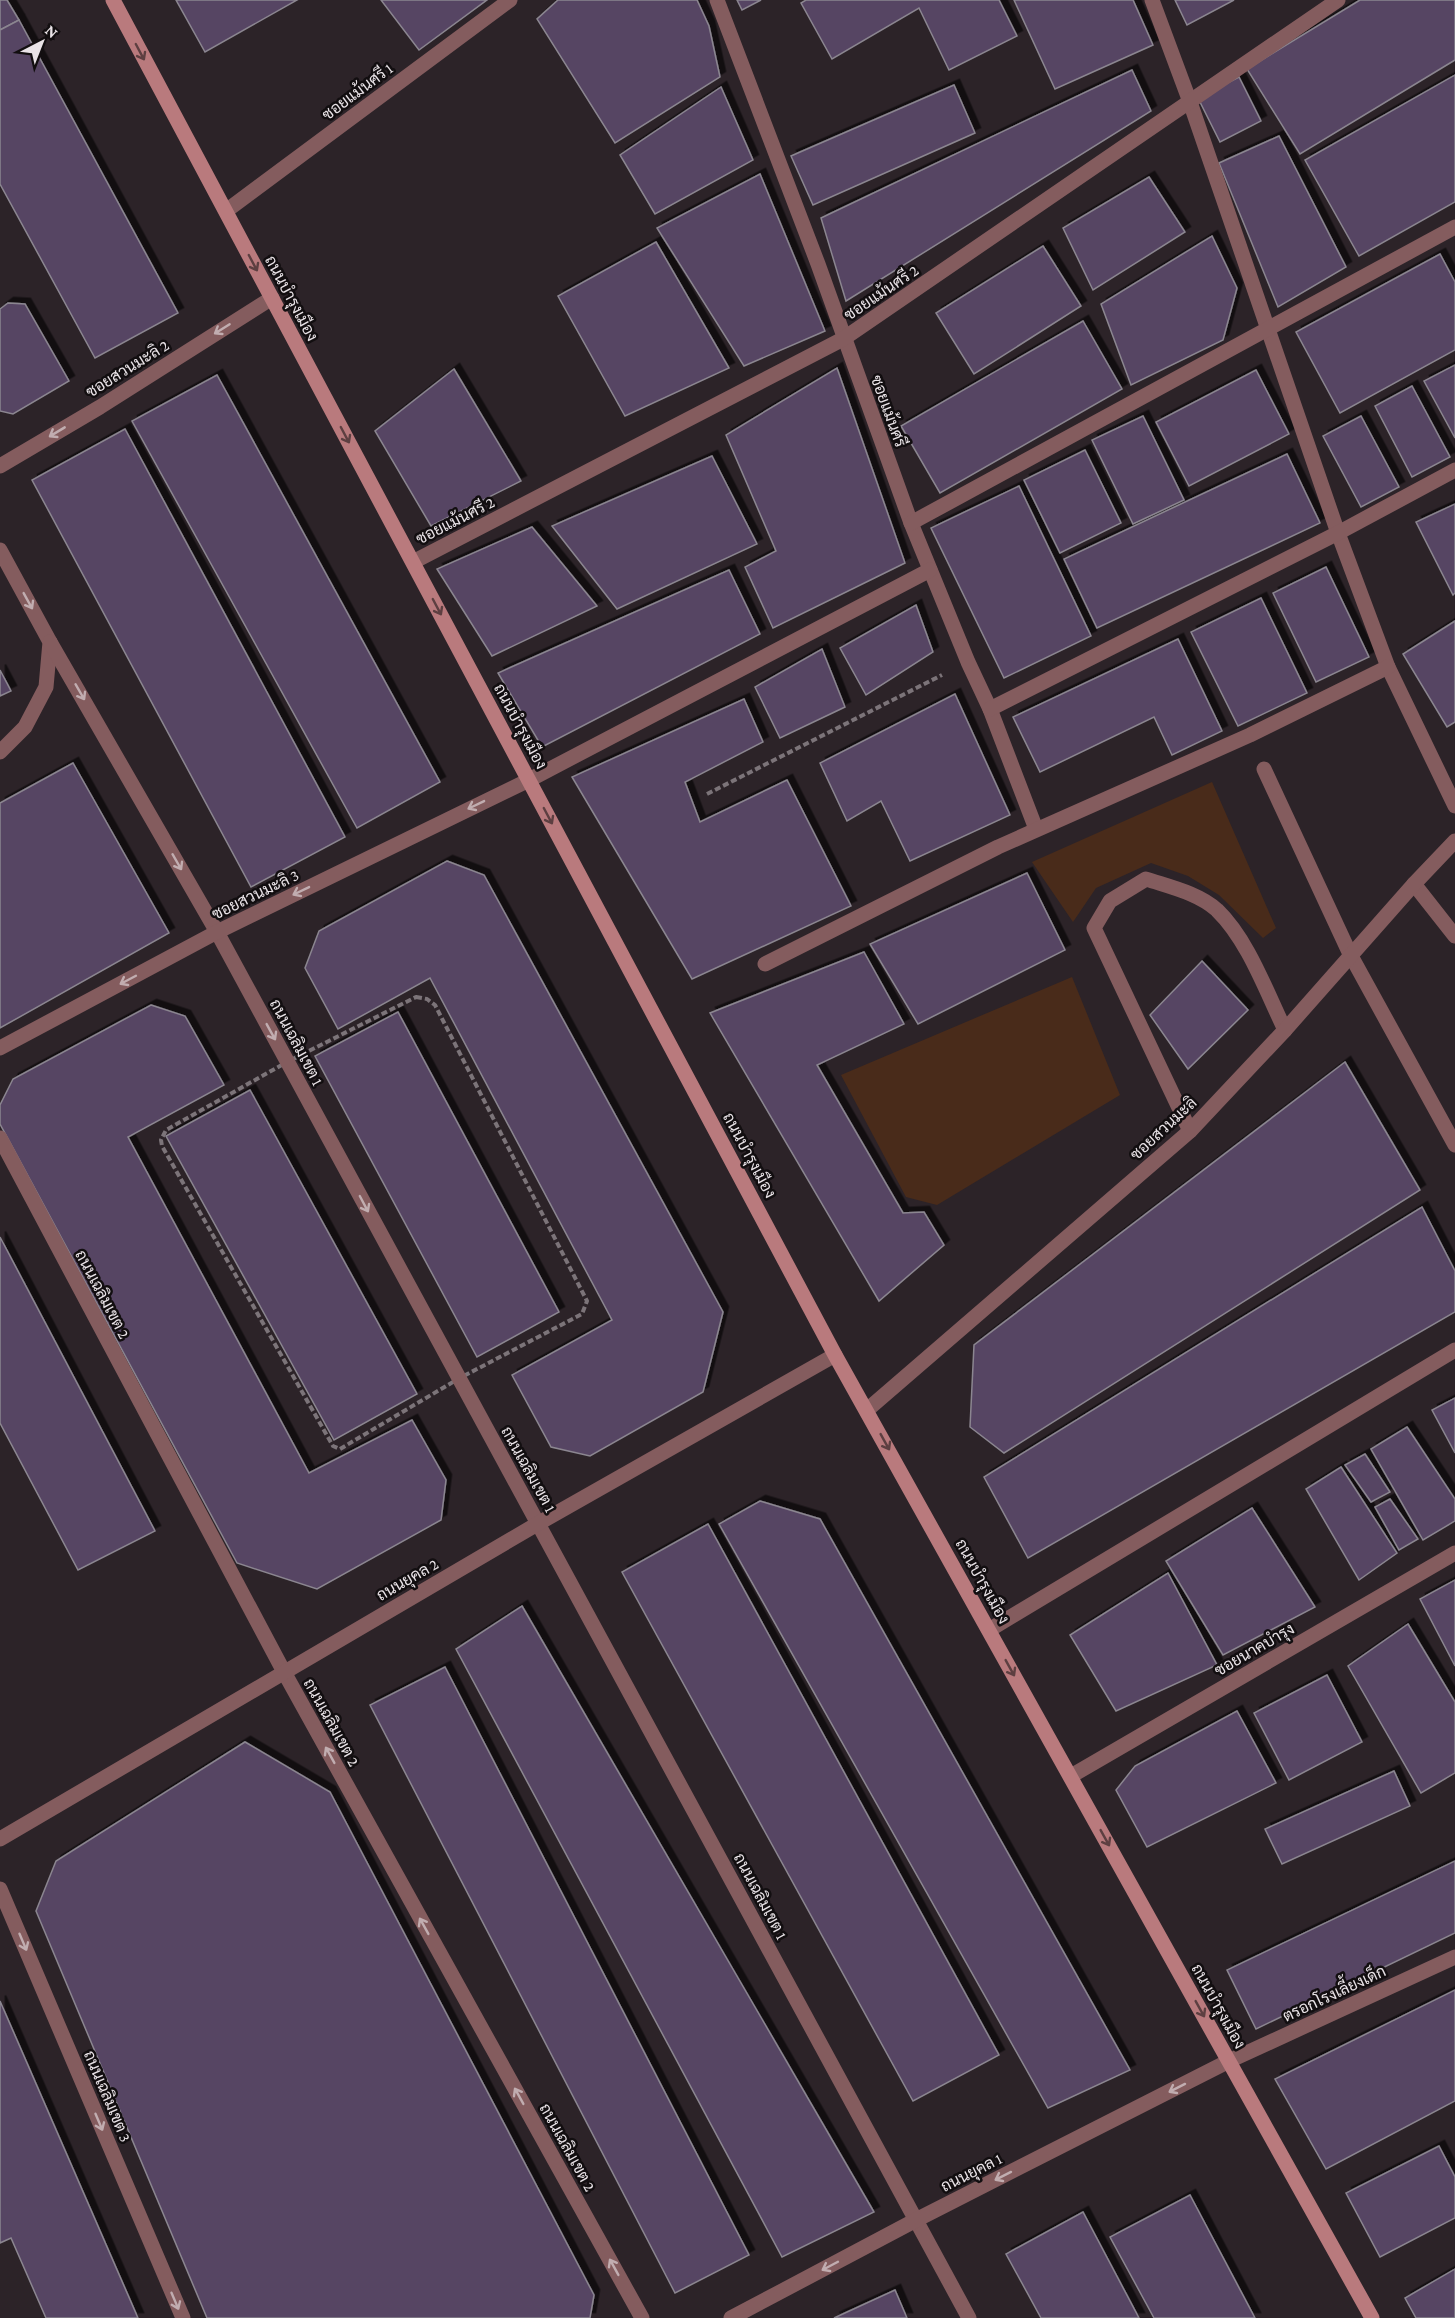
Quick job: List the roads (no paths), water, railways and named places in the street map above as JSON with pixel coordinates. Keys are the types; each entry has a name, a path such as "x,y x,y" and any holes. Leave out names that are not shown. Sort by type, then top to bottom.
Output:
{"main road":[{"name":"ถนนบำรุงเมือง","path":"113,0 836,1355 1372,2318"}],"street":[{"name":"ซอยแม้นศรี 1","path":"226,211 510,0"},
{"name":"ซอยแม้นศรี","path":"717,0 818,264 843,339 911,523 968,662 990,709 1036,830"},
{"path":"1152,0 1190,102 1338,533 1388,667 1455,806"},
{"name":"ซอยแม้นศรี 2","path":"413,562 843,339 1338,0"},
{"path":"911,523 1455,227"},
{"name":"ซอยสวนมะลิ 2","path":"0,466 100,407 272,298"},
{"path":"990,709 1338,533 1455,470"},
{"name":"ถนนเฉลิมเขต 1","path":"0,550 217,932 969,2318"},
{"name":"ซอยสวนมะลิ 3","path":"0,1048 217,932 529,780 930,570"},
{"path":"0,752 25,727 46,687 51,642"},
{"path":"765,964 1036,830 1250,735 1388,667"},
{"path":"1264,769 1350,954 1455,1145"},
{"name":"ซอยสวนมะลิ","path":"867,1410 1190,1131 1285,1030 1350,954 1455,841"},
{"path":"1190,1131 1094,928 1110,901 1146,879 1188,892 1216,910 1244,946 1285,1030"},
{"path":"1414,884 1455,936"},
{"name":"ถนนเฉลิมเขต 2","path":"0,1138 284,1672 642,2318"},
{"path":"989,1630 1455,1350"},
{"name":"ถนนยุคล 2","path":"0,1839 539,1523 836,1355"},
{"name":"ซอยนาคบำรุง","path":"1071,1776 1455,1553"},
{"name":"ถนนเฉลิมเขต 3","path":"0,1889 183,2318"},
{"name":"ตรอกโรงเลี้ยงเด็ก","path":"1229,2061 1455,1957"},
{"name":"ถนนยุคล 1","path":"731,2318 916,2220 1229,2061"}]}
